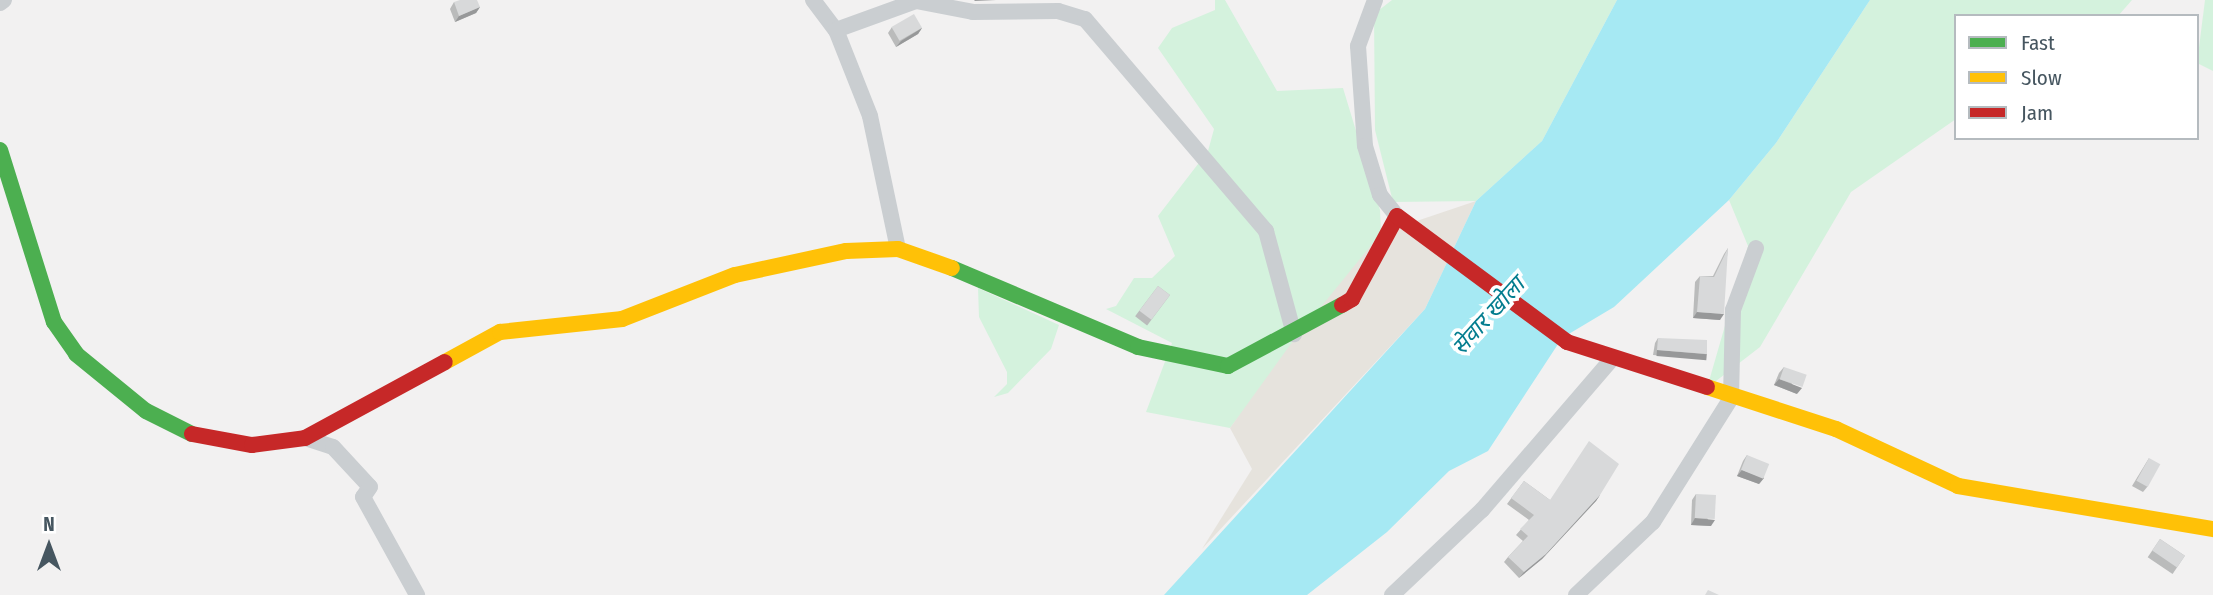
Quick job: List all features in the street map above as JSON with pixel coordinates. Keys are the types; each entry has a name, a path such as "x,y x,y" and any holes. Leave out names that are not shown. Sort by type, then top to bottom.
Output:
{"street":[{"path":"813,0 836,30 870,116 898,249"},
{"path":"1375,0 1358,46 1365,146 1380,195 1397,216 1567,342 1731,398 1836,429 1958,486 2213,529"},
{"path":"836,30 916,1 973,12 1058,11 1084,19 1266,231 1294,334"},
{"path":"0,150 54,322 76,354 146,411 199,437 252,445 305,438 500,332 622,319 795,258 898,249 970,272 1139,347 1200,364 1227,366 1294,334 1352,299 1397,216"},
{"path":"1576,595 1653,522 1731,398 1733,310 1756,248"},
{"path":"1392,595 1482,510 1612,359"},
{"path":"305,438 333,447 370,487 362,497 417,595"}],"green space":[{"path":"1215,0 1225,0 1277,91 1343,88 1380,210 1381,233 1230,428 1146,412 1172,343 1106,309 1116,306 1134,278 1152,278 1175,256 1158,216 1208,151 1214,129 1158,48 1172,28 1215,10"},
{"path":"1392,0 1617,0 1542,141 1476,201 1393,202 1375,130 1374,14"},
{"path":"1870,0 2132,0 2120,14 1954,14 1954,120 1851,192 1760,347 1707,388 1748,246 1729,200 1776,143"},
{"path":"2205,0 2213,0 2213,71 2199,64"},
{"path":"978,288 1059,325 1051,349 1008,393 994,397 1007,384 1007,372 979,317"}],"sand":[{"path":"1476,201 1425,309 1202,549 1252,469 1230,428 1290,345 1381,233"}],"water":[{"name":"सेवार खोला","path":"1617,0 1870,0 1776,143 1729,200 1614,307 1562,338 1488,451 1449,471 1387,532 1307,595 1164,595 1425,309 1476,201 1542,141"}],"building":[{"path":"477,0 480,7 459,16 454,2"},
{"path":"914,14 922,28 899,41 891,27"},
{"path":"1728,248 1724,314 1697,312 1700,276 1714,277"},
{"path":"1158,286 1170,295 1151,320 1139,311"},
{"path":"1658,338 1707,340 1707,354 1657,350"},
{"path":"1784,367 1807,375 1802,387 1780,379"},
{"path":"1589,441 1619,464 1600,495 1546,554 1524,572 1508,557 1528,536 1520,529 1534,515 1511,498 1524,481 1550,500"},
{"path":"1747,455 1769,464 1763,479 1741,470"},
{"path":"2149,458 2160,464 2148,487 2136,481"},
{"path":"1696,494 1716,495 1715,519 1695,518"},
{"path":"2160,539 2185,556 2177,567 2152,551"},
{"path":"1708,590 1719,595 1705,595"}],"traffic: fast":[{"path":"0,150 54,322 76,354 146,411 192,434"},
{"path":"952,268 1138,347 1228,366 1342,305"}],"traffic: slow":[{"path":"445,362 500,332 622,319 735,275 846,251 898,249 952,268"},
{"path":"1707,387 1836,429 1958,486 2213,529"}],"traffic: jam":[{"path":"1342,305 1352,299 1397,216 1567,342 1707,387"},
{"path":"192,434 252,445 305,438 445,362"}]}
